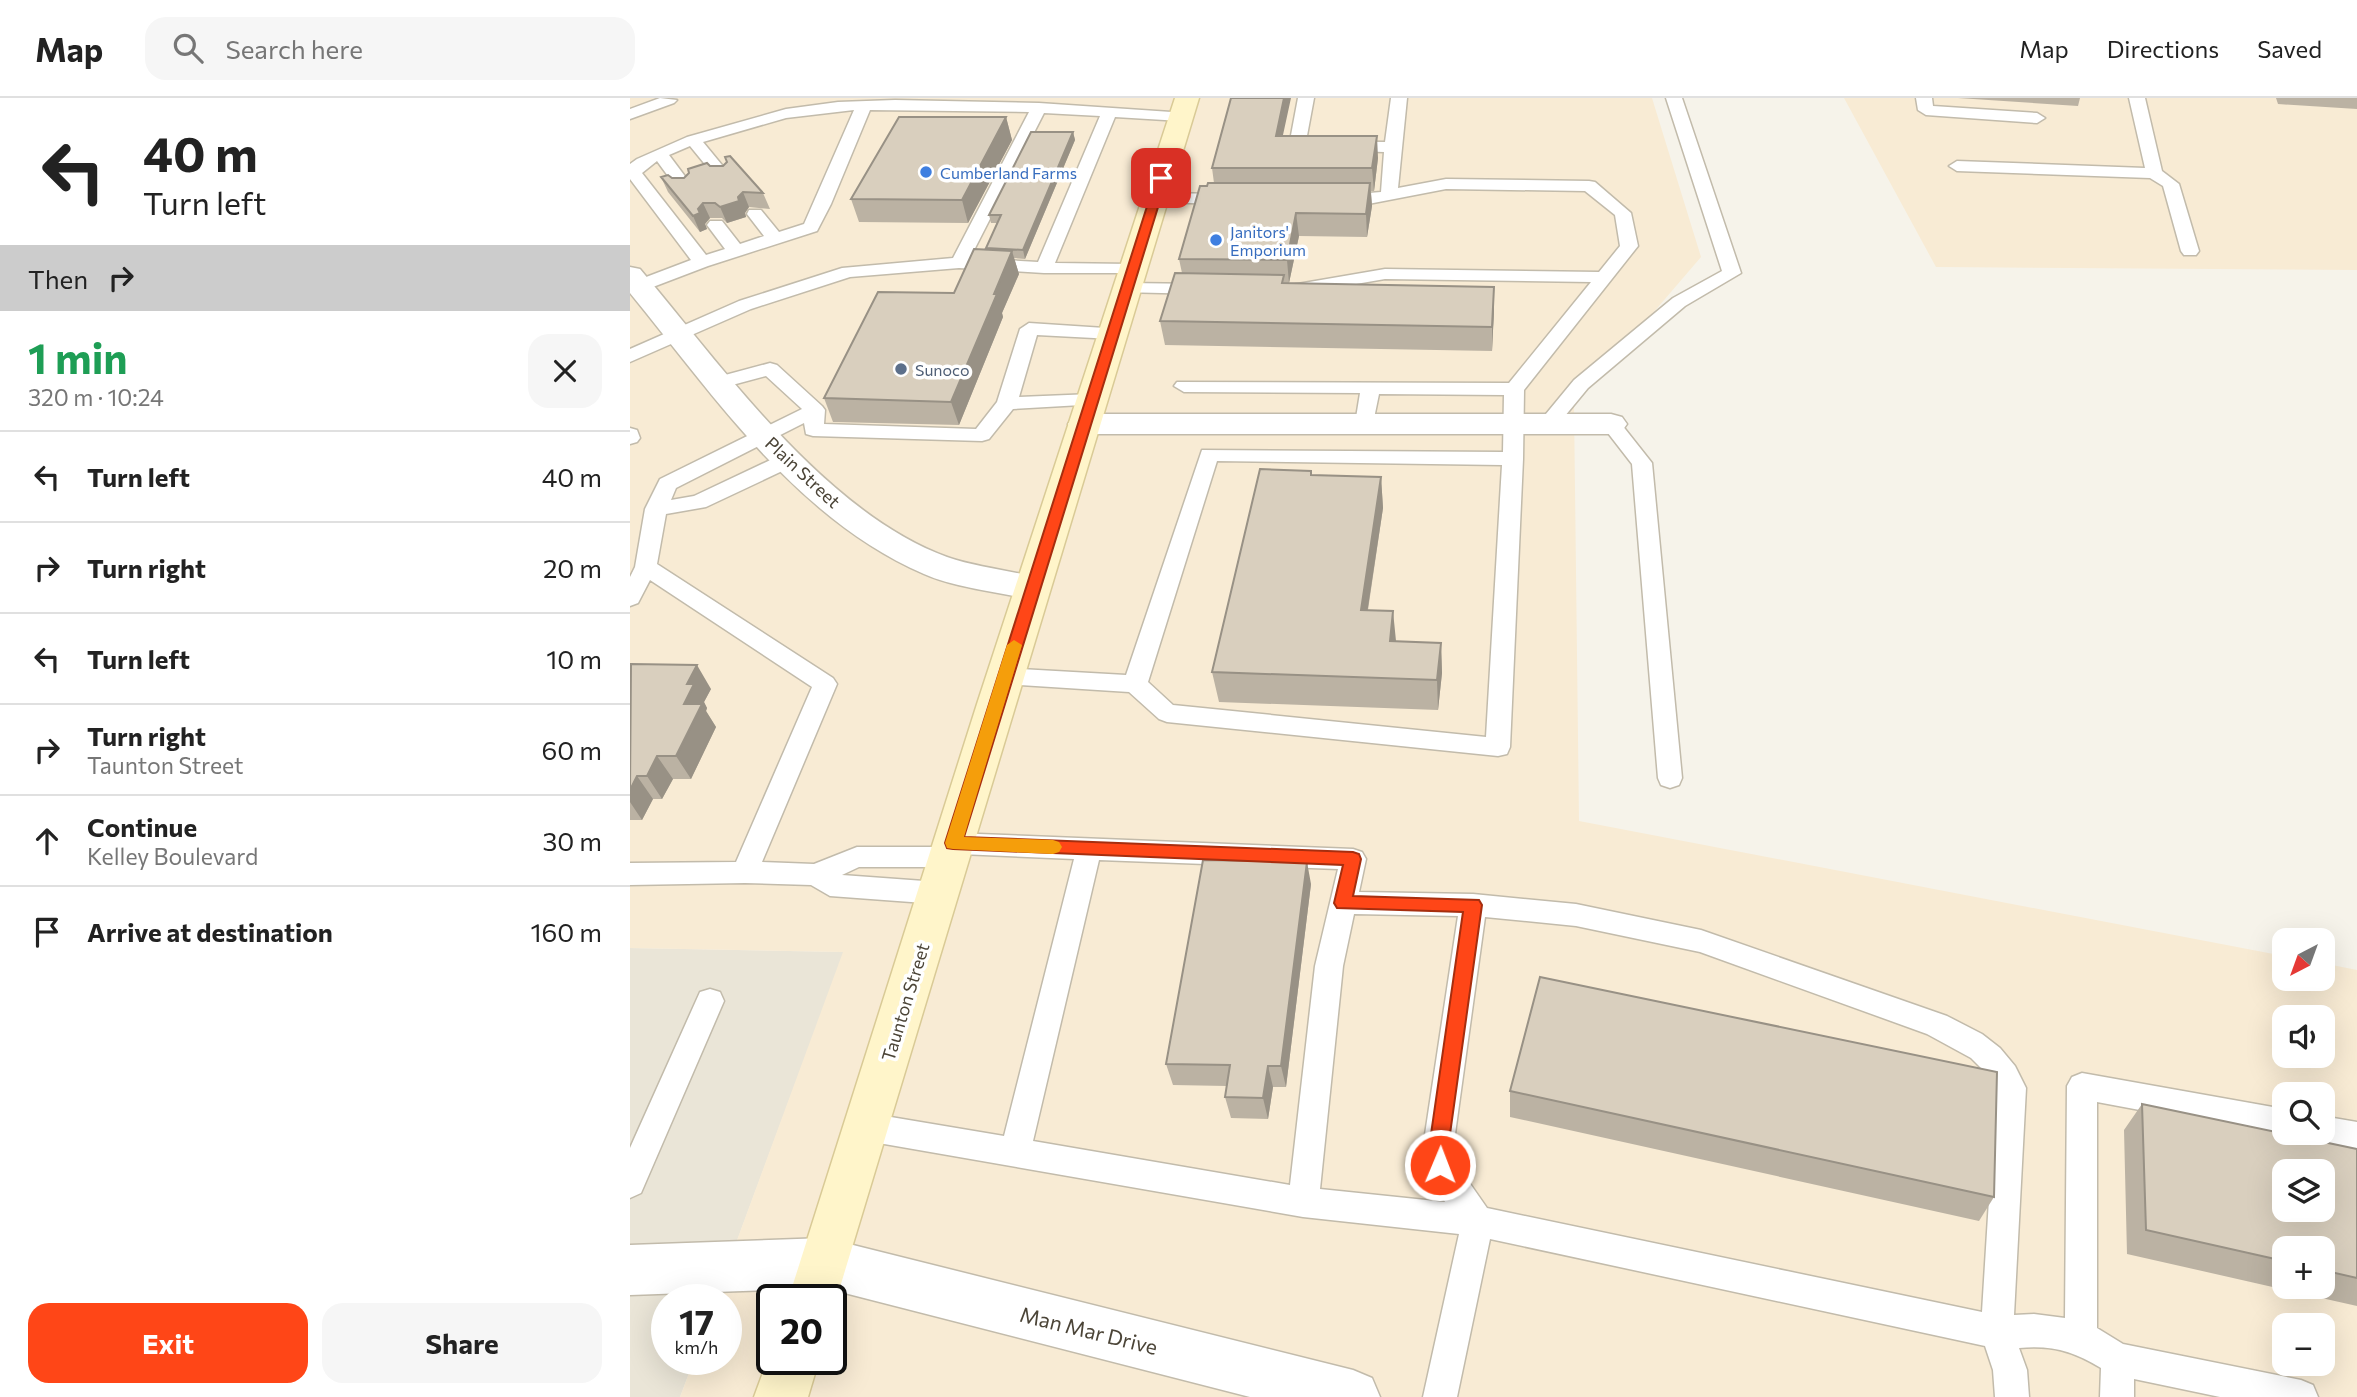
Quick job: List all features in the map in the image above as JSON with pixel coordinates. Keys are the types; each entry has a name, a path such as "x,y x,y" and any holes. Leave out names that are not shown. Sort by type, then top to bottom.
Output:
{"main road":[{"name":"Taunton Street","path":"819,1281 1128,278 1184,107"},
{"path":"781,1397 788,1375"}],"street":[{"name":"Plain Street","path":"634,280 764,436 833,502 882,539 938,566 1032,587"},
{"path":"1088,412 1365,424 1611,424"},
{"name":"Man Mar Drive","path":"630,1270 819,1281 1340,1395"}],"lane":[{"path":"630,114 669,100 668,98"},
{"path":"1306,98 1297,146 1392,147"},
{"path":"1390,195 1392,147 1399,98"},
{"path":"1548,424 1581,384 1679,302 1732,272 1674,98"},
{"path":"1924,98 1926,110 2037,118"},
{"path":"2137,98 2154,173"},
{"path":"634,280 702,262 811,227 864,106"},
{"path":"702,262 634,173 634,169 648,157 693,140 807,109 864,106 1039,108 1109,114 1184,107"},
{"path":"958,263 1039,108"},
{"path":"1044,268 1109,114"},
{"path":"693,140 723,176"},
{"path":"659,153 685,187"},
{"path":"1957,166 2154,173 2171,184 2190,251"},
{"path":"1000,690 1136,684 1167,713 1498,747 1513,459 1514,389 1629,246 1623,213 1589,186 1446,184 1363,200 1322,200"},
{"path":"1155,198 1252,199"},
{"path":"755,214 775,239"},
{"path":"716,225 736,251"},
{"path":"630,356 745,305 848,272 958,263 1044,268 1220,289"},
{"path":"1275,290 1288,291 1385,274 1605,277"},
{"path":"815,410 813,430 982,435 1007,403 1029,330 1113,333"},
{"path":"721,382 770,369 815,410"},
{"path":"1184,386 1514,389"},
{"path":"1365,424 1370,389"},
{"path":"1007,403 1088,412"},
{"path":"630,598 646,567 656,509 667,484 815,410"},
{"path":"1611,424 1642,463 1670,778"},
{"path":"1136,684 1209,455 1513,459"},
{"path":"656,509 699,502 788,460"},
{"path":"646,567 825,684 745,872"},
{"path":"816,875 830,885 947,864 1089,849 1353,859 1329,966 1303,1202"},
{"path":"1015,1153 1089,849"},
{"path":"630,874 745,872 816,875 857,858 947,864"},
{"path":"1343,903 1473,905 1576,915 1701,941 1937,1026 1969,1041 1997,1061 2011,1088 1997,1333 2010,1370 2012,1397"},
{"path":"1440,1397 1478,1221 1440,1165 1439,1141 1473,905"},
{"path":"630,1183 710,1001"},
{"path":"2081,1338 2082,1086 2272,1121"},
{"path":"867,1127 1303,1202 1478,1221 1958,1322 1997,1333 2034,1330 2081,1338 2118,1359 2301,1397"},
{"path":"2335,1132 2357,1136"},
{"path":"2117,1397 2118,1359"}],"shaded area":[{"path":"630,98 1652,98 1701,257 1574,405 1579,821 2272,954 2272,991 2335,991 2335,966 2357,970 2357,1397 680,1397 688,1375 742,1375 742,1284 721,1284 843,952 630,948"},
{"path":"1844,98 2357,98 2357,270 1936,267"},
{"path":"630,948 844,952 721,1284 651,1284 651,1375 688,1375 680,1397 630,1397"}],"building":[{"path":"1231,98 1284,98 1276,136 1377,136 1372,168 1212,168"},
{"path":"899,117 1006,117 962,200 851,199"},
{"name":"Cumberland Farms","path":"1031,132 1073,132 1023,250 986,248 1001,215 989,215"},
{"path":"730,156 763,193 743,192 738,197 739,201 720,207 715,203 703,203 698,209 700,213 693,216 661,177 668,175 672,178 684,178 689,173 688,169 707,163 710,166 723,166 727,162 725,157"},
{"path":"1208,183 1370,183 1366,214 1296,213 1287,260 1179,259 1200,186 1207,186"},
{"name":"Sunoco","path":"974,249 1012,251 994,294 997,294 951,402 824,398 878,292 954,293"},
{"path":"1175,273 1284,275 1282,283 1494,287 1492,327 1160,321"},
{"path":"1260,469 1311,471 1311,475 1381,477 1361,610 1393,611 1390,641 1441,643 1437,680 1212,672"},
{"path":"631,664 697,665 687,684 694,684 684,704 702,704 676,756 657,756 647,776 637,776 630,790"},
{"path":"1203,860 1307,862 1281,1066 1268,1066 1263,1098 1225,1097 1230,1065 1166,1064"},
{"path":"1540,977 1997,1072 1994,1197 1510,1091"},
{"path":"2142,1104 2272,1131 2272,1145 2335,1144 2357,1149 2357,1278 2335,1273 2335,1236 2272,1236 2272,1258 2146,1230"}],"slow traffic":[{"path":"1014,645 953,843 1053,847"}],"place":[{"name":"Cumberland Farms","path":"926,172"},
{"name":"Janitors' Emporium","path":"1216,240"},
{"name":"Sunoco","path":"901,369"}],"route":[{"path":"1161,178 953,843 1353,859 1343,903 1473,905 1439,1141 1440,1165"}]}
